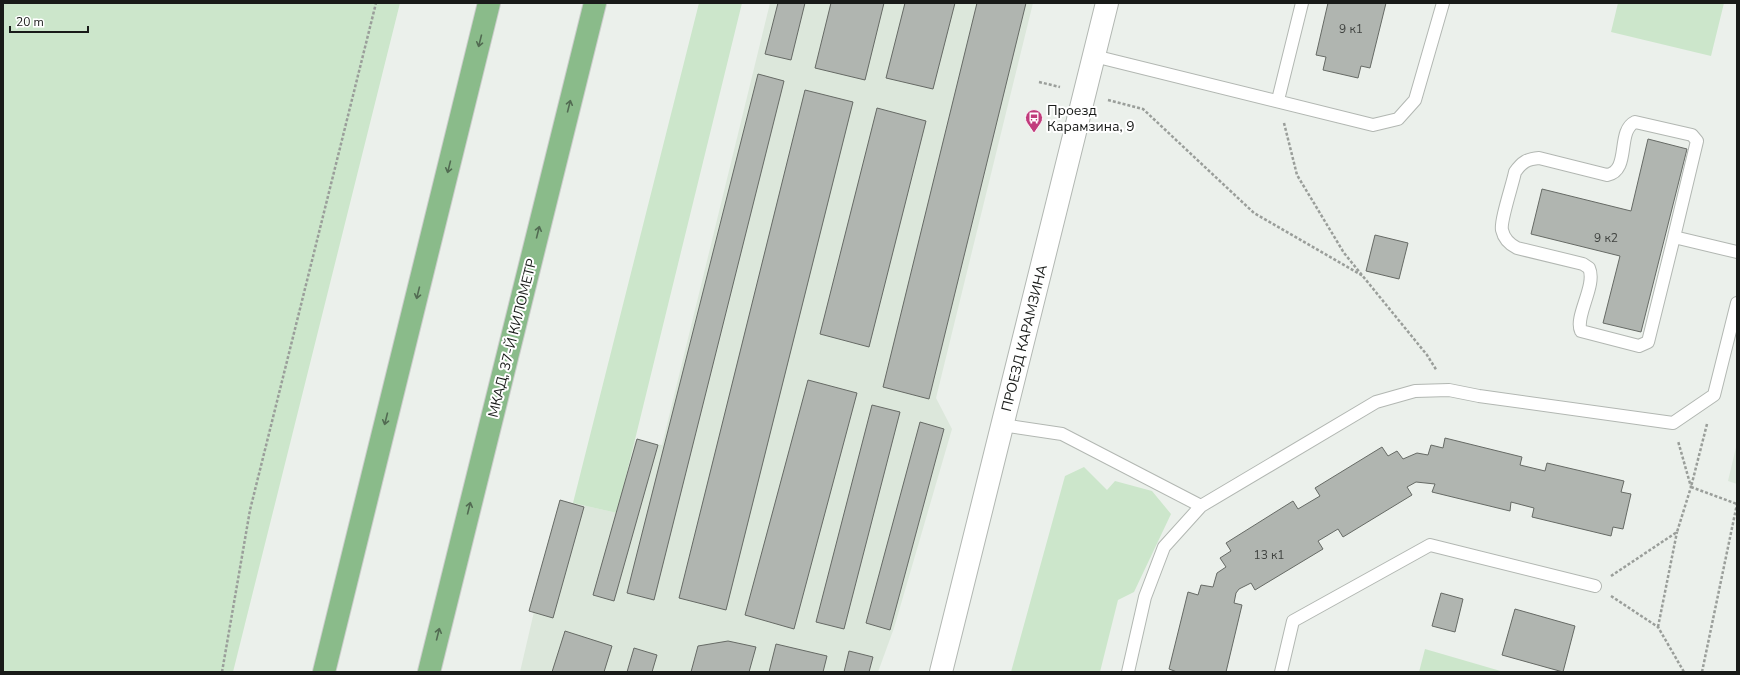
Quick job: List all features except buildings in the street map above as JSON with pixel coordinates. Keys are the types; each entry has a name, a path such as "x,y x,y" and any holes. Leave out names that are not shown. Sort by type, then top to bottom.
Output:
{"highway":[{"path":"324,672 489,3"},
{"name":"МКАД, 37-Й КИЛОМЕТР","path":"429,672 595,3"}],"street":[{"name":"ПРОЕЗД КАРАМЗИНА","path":"940,672 1107,3"}],"lane":[{"path":"1278,100 1302,3"},
{"path":"1094,56 1278,100 1373,125 1398,120 1415,100 1443,3"},
{"path":"1635,122 1692,135 1697,141 1674,237 1650,338 1648,342 1639,346 1581,331 1580,323 1591,278 1589,268 1583,264 1517,248 1510,244 1505,238 1501,228 1515,172 1520,164 1529,158 1539,158 1607,175 1612,174 1619,166 1628,128 1635,122"},
{"path":"1674,237 1737,252"},
{"path":"1128,672 1145,597 1164,547 1201,506 1376,402 1415,392 1449,390 1479,396 1673,423 1714,395 1737,303"},
{"path":"1002,425 1062,434 1201,506"},
{"path":"1281,672 1292,621 1430,545 1595,586"}],"path":[{"path":"222,672 250,510 376,3"},
{"path":"1278,100 1297,175 1344,253 1427,354 1449,390"},
{"path":"1143,109 1254,213 1363,276"},
{"path":"1658,626 1677,532 1691,487 1714,395"},
{"path":"1673,423 1691,487"},
{"path":"1691,487 1737,504 1702,672"},
{"path":"1677,532 1595,586 1658,626 1684,672"}],"shaded area":[{"path":"770,3 1033,3 936,398 952,429 894,628 878,672 520,672 560,500 617,513 635,441 662,445"},
{"path":"1737,443 1737,484 1728,481"}],"green space":[{"path":"3,3 400,3 233,672 3,672"},
{"path":"699,3 742,3 617,513 573,503"},
{"path":"1618,3 1724,3 1711,56 1611,32"},
{"path":"1084,467 1107,490 1115,481 1152,491 1171,514 1134,592 1118,600 1100,672 1011,672 1065,476"},
{"path":"1425,649 1504,672 1419,672"}],"place":[{"name":"Проезд Карамзина, 9","path":"1034,133"}]}
